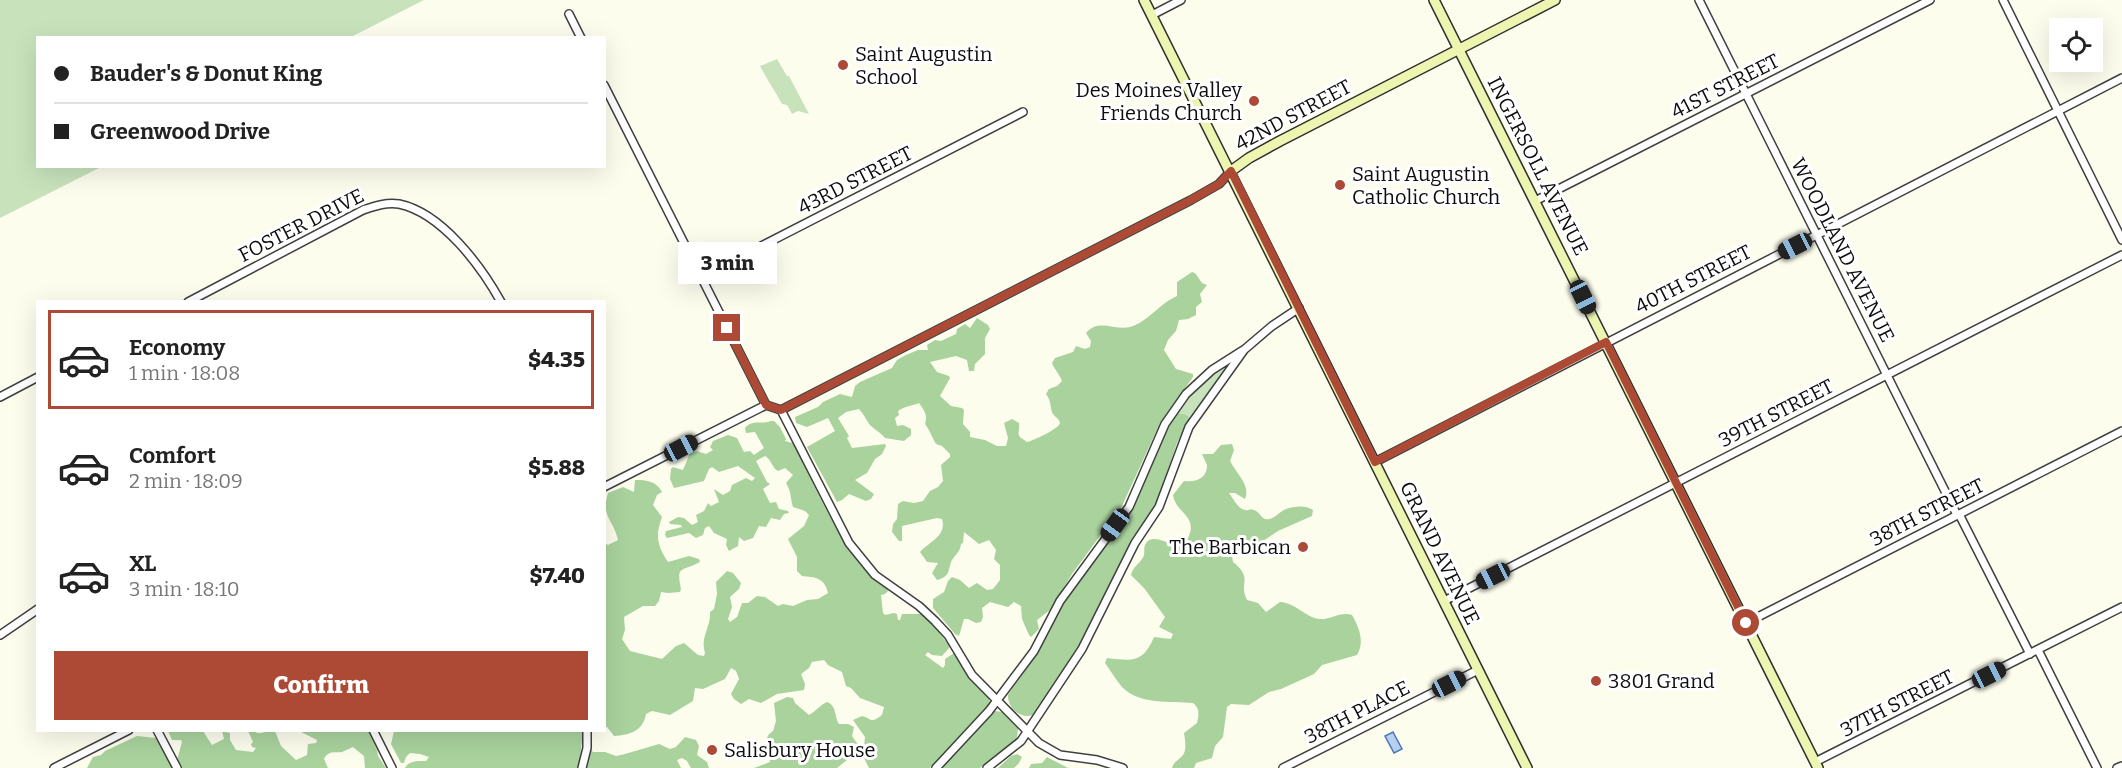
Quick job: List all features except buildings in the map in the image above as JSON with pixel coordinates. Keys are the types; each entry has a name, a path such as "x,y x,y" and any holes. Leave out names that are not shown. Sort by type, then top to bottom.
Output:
{"main road":[{"name":"GRAND AVENUE","path":"1144,0 1527,768"},
{"name":"INGERSOLL AVENUE","path":"1434,0 1817,765"},
{"name":"42ND STREET","path":"1231,171 1280,141 1551,1"}],"street":[{"path":"1152,15 1181,0"},
{"name":"WOODLAND AVENUE","path":"1699,0 2030,654"},
{"name":"41ST STREET","path":"1535,201 1930,0"},
{"path":"2003,0 2122,240"},
{"path":"569,14 580,36"},
{"name":"40TH STREET","path":"1375,462 2122,78"},
{"path":"606,89 766,405 781,410 849,543 857,554 875,575 919,606 935,621 948,635 972,675 1039,743 1060,756 1097,760 1123,768"},
{"name":"43RD STREET","path":"701,277 1023,112"},
{"name":"42ND STREET","path":"781,410 1191,200 1219,184 1231,171"},
{"name":"FOSTER DRIVE","path":"192,300 363,210 388,203 409,207 445,231 476,263 500,300"},
{"name":"39TH STREET","path":"1444,601 2122,255"},
{"path":"203,300 205,293"},
{"path":"936,768 998,700 1034,651 1060,601 1129,507 1165,424 1175,409 1198,381 1299,308"},
{"path":"987,768 1016,746 1028,731 1082,649 1135,543 1159,507 1189,427 1209,397 1238,362 1245,349"},
{"path":"0,397 36,379"},
{"path":"606,486 766,405"},
{"name":"38TH STREET","path":"1746,623 2122,431"},
{"name":"37TH STREET","path":"1817,765 2122,607"},
{"path":"0,635 36,610"},
{"path":"2038,650 2097,768"},
{"name":"38TH PLACE","path":"1283,768 1478,670"},
{"path":"54,768 125,732"},
{"path":"158,732 177,768"},
{"path":"374,732 392,768"},
{"path":"582,768 587,748 587,732"},
{"path":"2117,768 2122,766"}],"green space":[{"path":"0,0 424,0 353,36 36,36 36,168 99,168 0,218"},
{"path":"777,59 789,76 809,114 798,111 792,114 787,105 782,104 765,76 760,66"},
{"path":"1192,272 1207,285 1200,294 1202,302 1196,307 1196,315 1179,320 1176,331 1168,340 1164,350 1176,369 1193,374 1193,377 1160,423 1122,506 1072,574 1050,610 1037,620 1039,629 1031,637 1022,619 1021,606 1014,602 1008,607 990,602 982,608 981,622 976,623 964,619 959,636 955,634 933,608 933,599 944,592 952,577 960,580 969,588 977,583 987,590 993,589 1000,580 1000,565 994,559 996,550 989,540 979,544 964,532 963,543 951,562 947,574 937,580 932,573 938,563 927,562 920,552 940,534 942,519 937,518 902,526 902,541 899,541 892,532 893,524 897,519 898,504 903,501 914,503 923,501 930,491 943,481 941,465 950,457 942,446 936,444 925,424 926,415 919,403 901,409 895,418 897,426 903,425 911,429 911,435 904,441 885,438 870,425 859,409 846,412 838,418 849,436 847,438 852,448 885,444 886,446 867,473 855,480 874,494 866,501 849,494 837,502 807,447 835,431 828,418 807,427 796,423 795,417 840,394 852,397 855,386 860,382 892,368 897,360 906,355 918,350 928,350 927,345 935,340 941,341 956,334 957,329 965,324 970,328 977,318 990,329 985,338 985,354 975,364 974,371 969,371 967,360 956,356 930,362 937,372 950,378 940,396 951,406 964,410 963,424 970,432 970,437 985,440 997,446 1006,446 1008,438 1004,423 1012,419 1019,423 1019,436 1027,442 1030,441 1060,423 1053,413 1046,394 1049,389 1062,381 1052,363 1055,358 1073,352 1076,346 1085,349 1090,347 1091,341 1086,333 1096,326 1124,328 1143,321 1177,296 1177,282"},
{"path":"1232,359 1229,367 1190,418 1185,414 1175,413 1202,382"},
{"path":"1175,413 1185,414 1190,418 1177,443 1156,505 1135,538 1069,664 1036,713 1026,716 1017,713 1010,705 1008,695 1037,653 1067,596 1134,503"},
{"path":"774,421 780,427 785,441 793,443 845,541 872,575 889,590 881,595 883,613 885,615 897,614 898,620 902,614 922,614 950,647 942,656 928,652 925,655 943,668 945,659 954,653 967,674 989,698 990,703 930,768 869,768 863,756 865,737 853,720 862,716 875,719 882,715 884,707 860,698 846,686 842,672 828,665 824,660 812,662 809,668 801,674 805,684 804,690 777,694 761,703 749,699 741,704 731,694 739,679 736,671 731,668 725,679 703,689 695,688 693,701 670,715 652,711 646,714 639,728 625,735 614,736 606,727 606,544 608,545 618,540 607,513 608,493 623,487 634,492 635,480 657,485 662,492 657,495 653,505 662,517 658,535 664,556 668,562 689,556 699,559 700,562 680,573 680,592 661,592 655,606 643,606 624,617 625,630 622,639 630,651 662,659 676,646 684,643 698,655 704,656 710,612 714,609 717,594 716,582 727,571 733,573 741,583 739,589 730,597 732,607 728,619 730,622 737,617 742,603 748,603 757,596 765,597 778,606 783,604 793,606 807,600 818,599 828,593 822,581 802,576 797,571 797,557 788,539 804,526 809,515 793,507 786,483 793,475 785,468 776,470 765,456 756,461 770,484 763,489 770,503 776,502 779,509 789,513 784,514 780,520 771,518 766,527 759,526 753,538 744,541 739,537 738,546 729,551 726,545 727,539 714,533 709,526 705,528 703,535 696,538 689,533 667,538 665,535 666,531 682,527 669,522 678,517 684,518 692,525 698,522 696,515 704,511 708,503 711,506 719,502 714,489 723,495 730,491 732,485 746,478 752,481 755,478 738,466 719,472 712,467 704,481 674,488 670,479 671,469 673,467 683,470 690,453 697,451 706,454 713,450 710,447 713,441 728,435 737,438 744,452 750,451 754,455 764,448 755,432 746,433 745,428 754,423"},
{"path":"1232,444 1234,450 1230,461 1246,489 1245,499 1235,493 1229,493 1240,508 1254,510 1266,519 1293,507 1313,510 1312,516 1278,531 1263,541 1241,549 1232,556 1233,562 1243,573 1247,600 1258,603 1266,612 1280,602 1319,619 1344,614 1352,615 1359,630 1361,645 1357,655 1322,665 1314,674 1269,692 1249,705 1231,704 1227,707 1223,737 1215,746 1212,758 1196,763 1194,768 1172,768 1184,753 1184,733 1197,723 1197,707 1193,703 1155,701 1137,697 1122,687 1105,663 1107,658 1130,660 1141,656 1146,652 1154,637 1171,639 1173,634 1159,627 1165,617 1144,588 1131,575 1143,557 1145,545 1151,539 1177,546 1187,540 1191,526 1173,495 1184,481 1197,480 1205,474 1207,465 1202,454 1213,454 1221,445"},
{"path":"787,697 793,698 795,703 809,715 825,703 830,704 839,724 854,727 852,736 859,746 859,758 847,760 837,768 754,768 770,762 767,737 773,731 776,721 774,703"},
{"path":"994,711 1003,712 1018,728 1014,742 980,768 941,768"},
{"path":"168,732 204,732 212,745 224,739 222,732 226,732 230,733 230,740 236,750 253,752 256,748 252,747 253,742 248,732 275,732 281,746 296,760 307,755 308,744 316,743 317,740 301,732 368,732 378,756 386,768 365,768 364,756 353,747 342,752 328,754 324,759 328,768 182,768 177,760 182,742 172,740"},
{"path":"394,732 583,732 579,768 405,768 412,762 426,761 429,757 410,753 404,763 401,763 391,744"},
{"path":"137,736 156,738 172,768 87,768 93,757"},
{"path":"685,737 696,740 699,746 697,755 707,762 709,768 691,768 682,758 677,760 681,768 586,768 590,749 593,752 605,752 616,756 659,744 670,749 676,747"},
{"path":"1017,754 1022,757 1014,768 998,768 1011,756"},
{"path":"1047,757 1068,768 1029,768 1031,764 1042,763"}],"water":[{"path":"1393,732 1402,749 1394,753 1385,736"}],"place":[{"name":"Saint Augustin School","path":"843,65"},
{"name":"Des Moines Valley Friends Church","path":"1254,101"},
{"name":"Saint Augustin Catholic Church","path":"1340,185"},
{"name":"The Barbican","path":"1303,547"},
{"name":"3801 Grand","path":"1596,681"},
{"name":"Salisbury House","path":"712,750"}],"route":[{"path":"727,328 766,405 781,410 1191,200 1219,184 1231,171 1375,462 1606,342 1746,623"}]}
